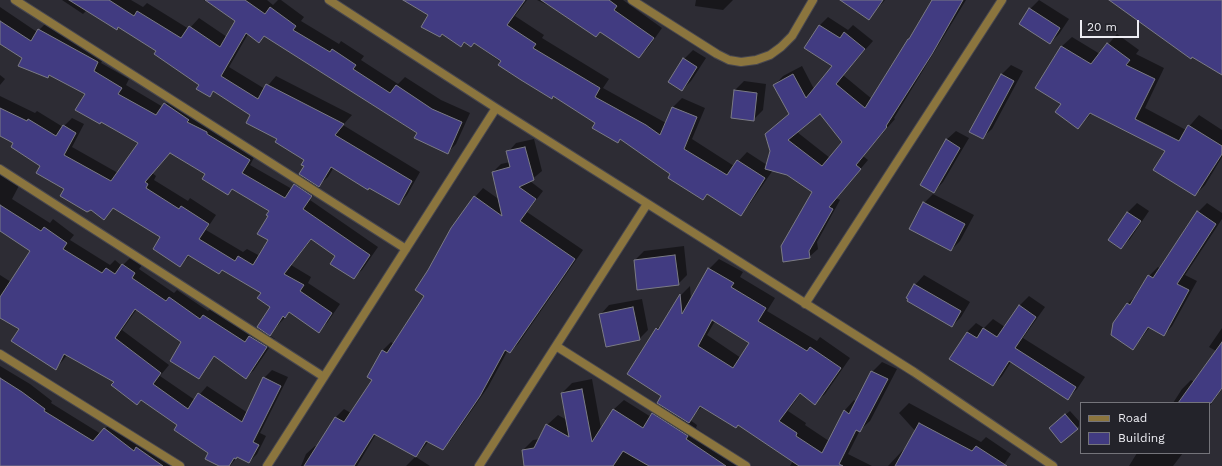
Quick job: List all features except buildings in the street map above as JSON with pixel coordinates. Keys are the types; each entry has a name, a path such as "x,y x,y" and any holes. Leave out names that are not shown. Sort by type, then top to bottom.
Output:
{"street":[{"path":"15,0 406,249"},
{"path":"329,0 496,108 914,372 1053,466"},
{"path":"632,0 717,54 729,60 741,62 756,60 770,55 781,47 792,36 813,0"},
{"path":"805,304 1002,0"},
{"path":"267,466 496,108"},
{"path":"0,169 324,377"},
{"path":"479,466 647,204"},
{"path":"556,346 746,466"},
{"path":"0,354 180,466"}]}
